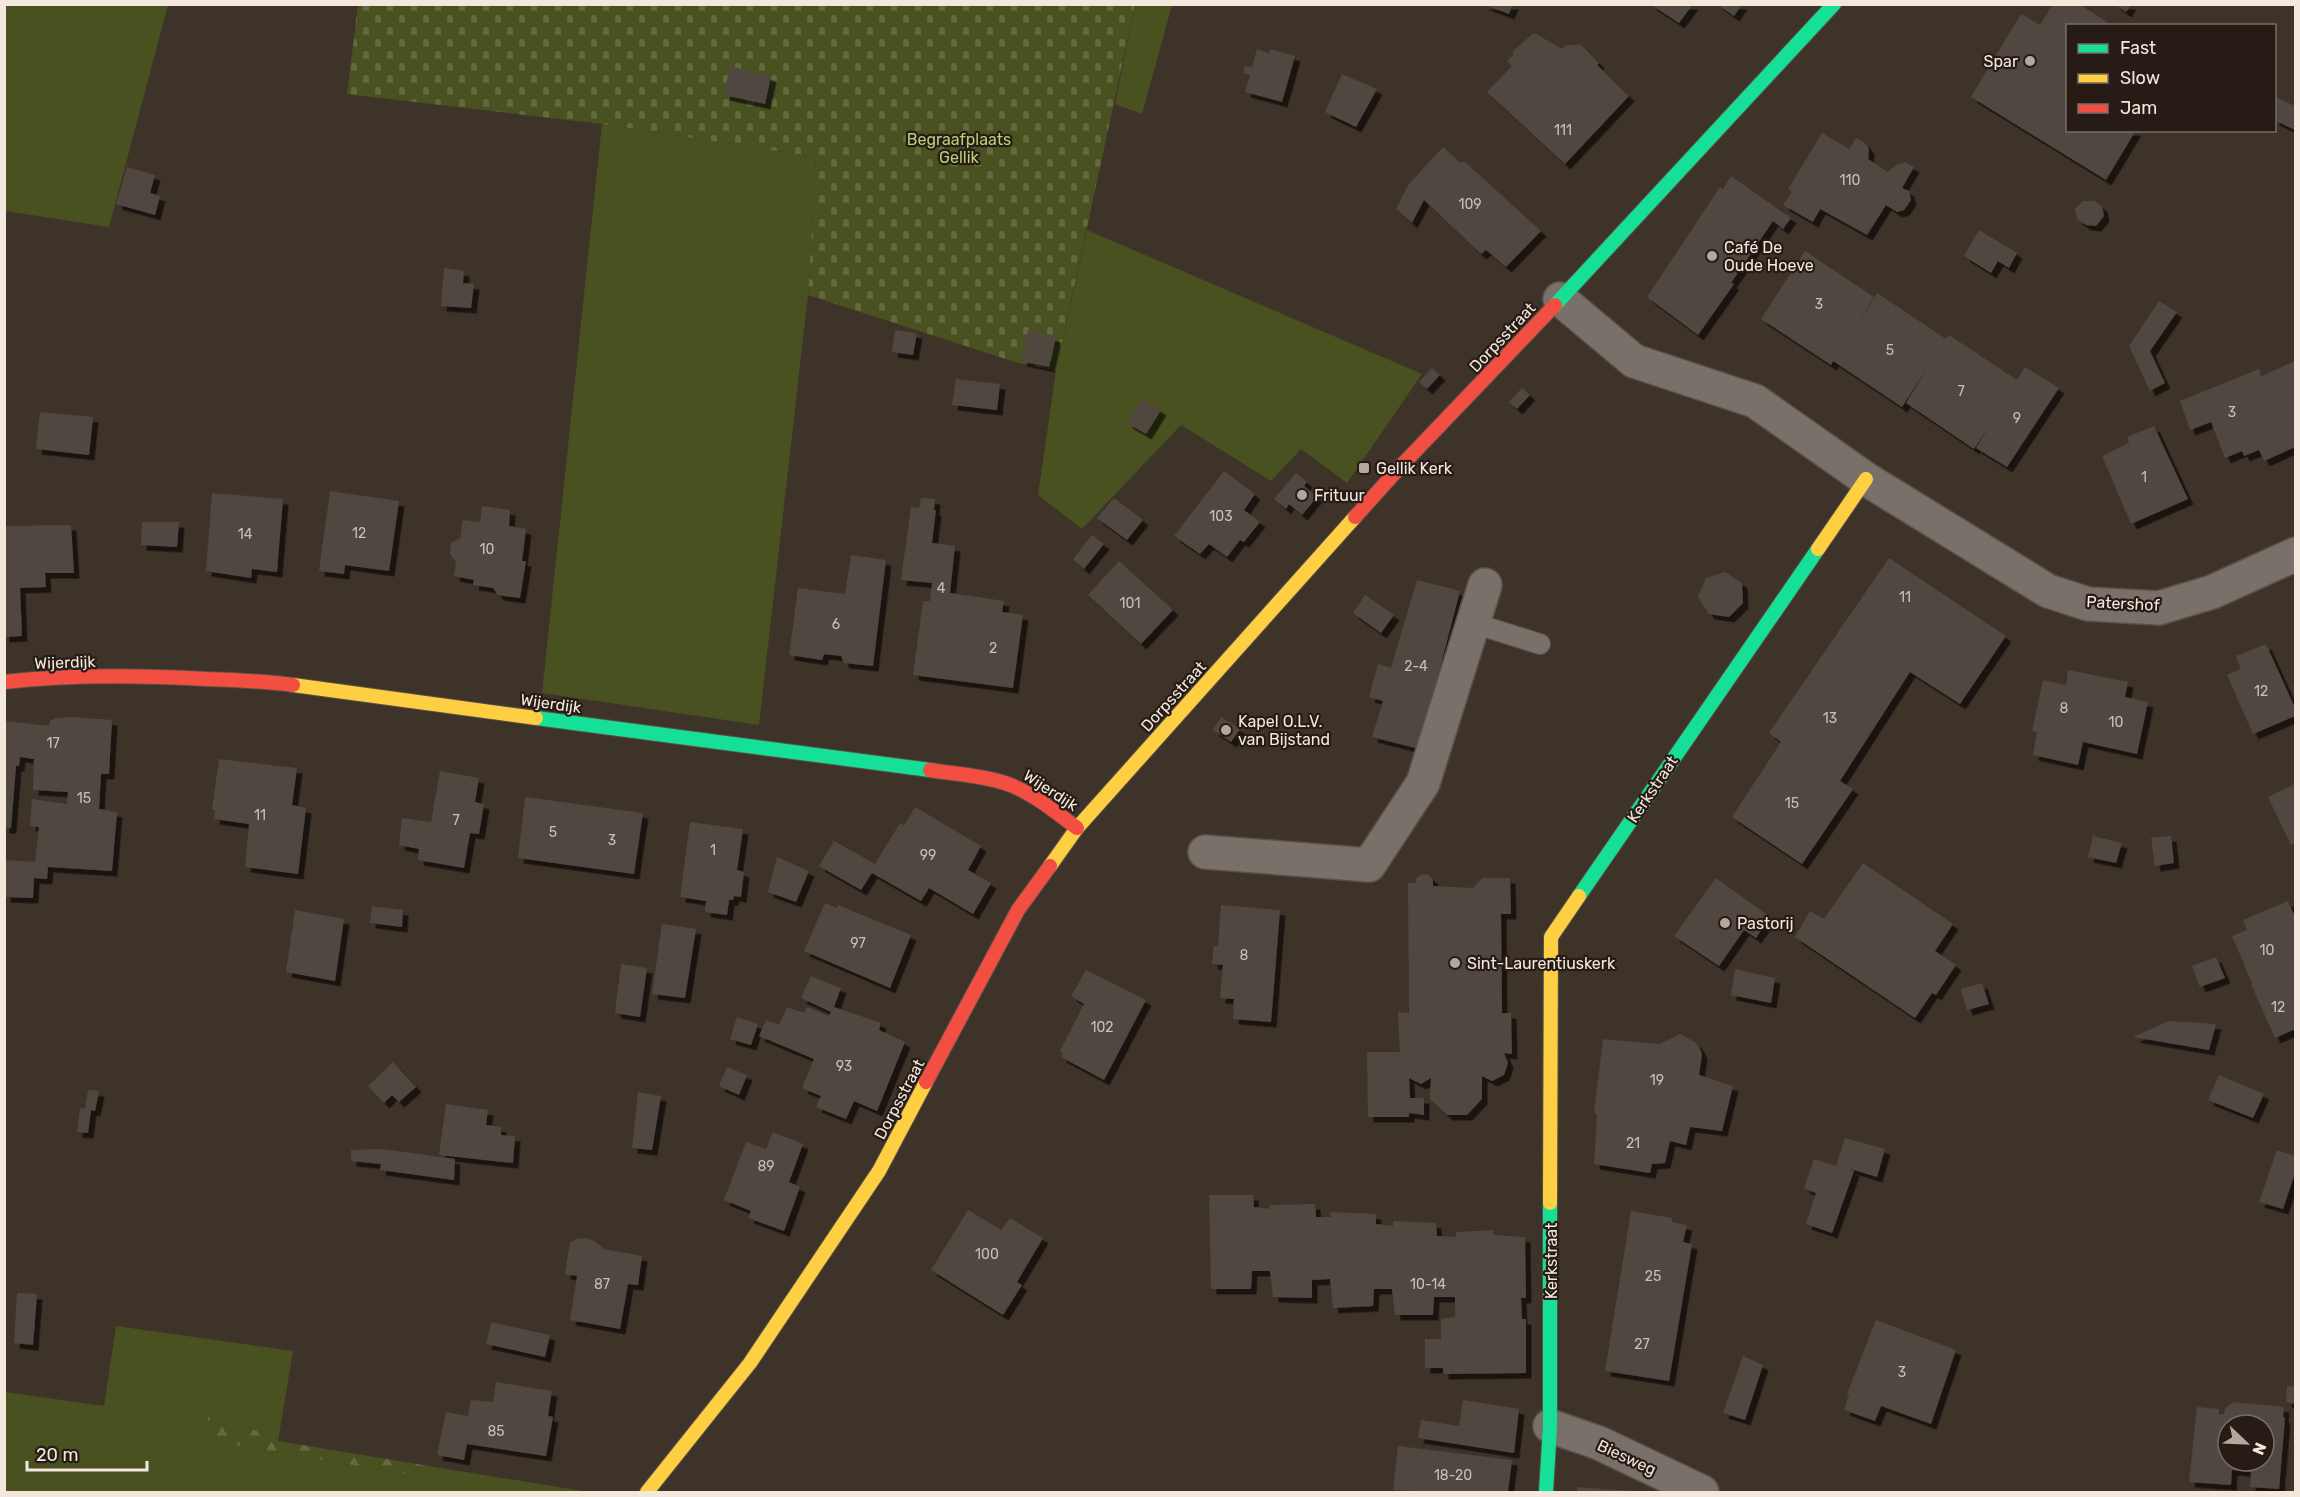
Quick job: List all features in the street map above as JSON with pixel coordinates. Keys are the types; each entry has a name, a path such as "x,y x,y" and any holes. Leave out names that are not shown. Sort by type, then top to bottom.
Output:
{"street":[{"name":"Dorpsstraat","path":"647,1492 750,1364 879,1172 1018,910 1077,828 1401,466 1560,299 1834,4"},
{"path":"1560,299 1634,361 1755,401 1866,479"},
{"name":"Patershof","path":"1866,479 2048,591 2088,604 2159,608 2212,592 2295,554"},
{"name":"Kerkstraat","path":"1546,1492 1550,1426 1551,937 1866,479"},
{"path":"1205,852 1369,865 1423,783 1485,585"},
{"name":"Wijerdijk","path":"4,682 101,677 180,677 279,683 993,778 1024,789 1077,828"},
{"name":"Biesweg","path":"1550,1426 1599,1443 1702,1492"}],"lane":[{"path":"1473,623 1540,644"}],"green space":[{"path":"4,5 168,5 109,227 5,211"},
{"name":"Begraafplaats Gellik","path":"358,5 1135,5 1056,371 1015,362 808,295 816,157 602,124 347,94"},
{"path":"1135,5 1172,5 1142,114 1115,104"},
{"path":"602,124 816,157 808,295 759,725 542,693"},
{"path":"1087,230 1422,374 1347,483 1301,449 1271,481 1181,425 1082,529 1038,495 1056,371"},
{"path":"116,1326 293,1351 278,1441 209,1408 205,1440 428,1478 429,1466 589,1492 5,1492 5,1392 104,1406"},
{"path":"209,1408 278,1441 429,1466 428,1478 205,1440"}],"building":[{"path":"1482,4 1513,4 1509,14"},
{"path":"1650,4 1693,4 1679,23"},
{"path":"1717,4 1742,4 1734,16"},
{"name":"Spar","path":"2053,4 2079,4 2110,24 2066,24 2066,132 2135,132 2106,180 1971,97 2021,14 2040,25"},
{"path":"2115,4 2131,4 2126,12"},
{"path":"1534,33 1562,49 1566,45 1580,44 1599,63 1597,65 1629,96 1565,164 1487,92 1512,66 1507,61 1513,55 1513,51"},
{"path":"1257,49 1269,53 1270,49 1295,56 1282,102 1245,92 1250,75 1243,73 1245,66 1252,67"},
{"path":"730,66 771,76 765,104 724,95"},
{"path":"1342,74 1377,89 1356,127 1325,112"},
{"path":"2276,97 2295,106 2295,130 2276,121"},
{"path":"1822,133 1849,149 1856,138 1864,142 1869,149 1868,159 1888,172 1896,165 1905,162 1914,167 1902,188 1909,191 1911,200 1904,210 1897,212 1886,205 1867,235 1820,209 1813,222 1783,205 1792,192 1788,189"},
{"path":"1443,147 1461,163 1464,161 1541,231 1506,267 1486,250 1481,254 1424,200 1412,223 1396,209 1408,185"},
{"path":"127,167 155,175 150,193 160,196 155,215 116,204"},
{"name":"Café De Oude Hoeve","path":"1731,176 1791,218 1783,229 1773,221 1731,283 1734,284 1698,335 1647,297 1720,187 1723,189"},
{"path":"2083,201 2094,201 2102,206 2104,216 2096,226 2086,225 2077,219 2075,209"},
{"path":"1979,230 2017,253 2009,268 1998,261 1991,273 1964,256"},
{"path":"1805,251 1874,297 1848,340 1877,293 1946,339 1949,335 2017,380 2025,367 2059,388 2007,467 1976,448 1990,425 1974,449 1906,403 1929,365 1902,407 1833,361 1831,365 1761,319"},
{"path":"444,268 464,271 463,283 474,284 471,308 441,306"},
{"path":"2159,301 2177,312 2150,351 2165,383 2150,391 2129,346"},
{"path":"895,330 917,333 913,355 892,352"},
{"path":"1028,330 1056,337 1049,367 1021,361"},
{"path":"2295,361 2295,447 2264,461 2259,450 2244,456 2242,451 2225,458 2211,422 2190,430 2180,401 2259,369 2261,376"},
{"path":"1432,368 1440,375 1427,389 1419,382"},
{"path":"956,379 1000,384 997,410 952,405"},
{"path":"1522,388 1530,395 1517,409 1509,402"},
{"path":"1142,399 1161,410 1146,434 1127,423"},
{"path":"40,412 93,417 89,455 36,449"},
{"path":"2154,426 2188,499 2131,524 2102,456 2129,443 2127,437"},
{"path":"1224,471 1255,494 1244,510 1260,522 1244,542 1240,540 1227,557 1209,544 1200,554 1174,536"},
{"path":"1296,473 1307,482 1304,486 1317,497 1302,515 1289,504 1286,509 1274,499"},
{"path":"330,491 399,501 389,571 345,565 344,574 319,571"},
{"path":"212,493 283,499 277,572 252,569 251,578 206,571"},
{"path":"921,498 935,499 932,543 955,546 950,593 1004,601 1002,612 1023,615 1013,688 913,675 923,601 930,601 932,583 901,580 911,507 919,508"},
{"path":"1114,498 1143,520 1127,540 1097,518"},
{"path":"482,506 510,510 509,526 526,529 522,561 526,561 520,598 498,595 493,588 473,585 474,580 454,576 456,562 450,554 451,543 460,538 463,520 480,522"},
{"path":"142,522 179,522 177,547 141,545"},
{"path":"71,525 74,573 45,573 46,587 20,588 22,636 4,637 4,526"},
{"path":"1092,535 1104,544 1084,569 1073,559"},
{"path":"851,555 886,560 873,666 844,663 841,656 824,654 822,660 789,655 798,588 845,594"},
{"path":"1889,558 2006,636 1960,704 1910,672 1840,781 1853,789 1802,864 1732,817 1781,742 1769,733"},
{"path":"1119,561 1173,610 1141,644 1088,595"},
{"path":"1725,572 1742,583 1743,603 1729,617 1709,614 1698,597 1706,578"},
{"path":"1417,580 1460,591 1419,749 1372,737 1383,701 1369,697 1378,664 1391,668"},
{"path":"1365,595 1394,615 1381,633 1353,613"},
{"path":"2266,644 2295,708 2295,716 2253,734 2227,675 2241,669 2236,656"},
{"path":"2068,670 2128,682 2125,697 2148,702 2137,754 2083,742 2078,765 2033,755 2037,732 2032,731 2043,680 2066,685"},
{"name":"Kapel O.L.V. van Bijstand","path":"1221,717 1240,729 1231,742 1213,730"},
{"path":"56,718 112,720 109,774 101,774 99,809 117,812 112,871 48,867 47,879 34,878 33,898 5,897 6,860 35,862 39,827 30,826 32,799 67,804 68,792 33,790 34,759 20,757 19,766 16,766 11,828 4,828 6,721 49,726 50,721"},
{"path":"219,759 297,768 292,805 306,808 298,874 245,867 249,824 214,819 215,810 212,809"},
{"path":"440,771 479,778 475,802 484,804 479,834 470,833 464,868 418,860 419,849 399,845 402,818 431,822"},
{"path":"2295,784 2295,843 2291,845 2268,797"},
{"path":"525,797 643,813 634,874 518,858"},
{"path":"915,807 981,846 968,870 991,883 973,914 929,888 921,901 872,873 861,890 819,866 834,841 875,864 900,823 904,826"},
{"path":"690,822 743,829 737,870 744,872 741,897 734,896 733,900 729,900 727,915 705,912 706,901 680,897"},
{"path":"2093,836 2122,843 2116,863 2088,857"},
{"path":"2171,836 2174,863 2155,866 2151,838"},
{"path":"777,857 809,871 796,902 768,892"},
{"path":"1863,863 1953,924 1935,951 1956,965 1936,995 1932,993 1915,1018 1795,937 1810,911 1824,919"},
{"name":"Sint-Laurentiuskerk","path":"1427,874 1433,879 1433,886 1473,888 1482,878 1510,878 1511,914 1501,914 1502,1013 1511,1013 1512,1054 1504,1053 1508,1063 1504,1075 1492,1081 1482,1076 1482,1099 1467,1115 1447,1115 1430,1099 1431,1078 1421,1084 1409,1078 1410,1098 1424,1098 1424,1115 1409,1113 1409,1117 1368,1117 1367,1052 1400,1052 1398,1012 1409,1013 1408,883 1416,883 1415,880 1420,875"},
{"name":"Pastorij","path":"1716,878 1770,917 1756,938 1744,930 1719,966 1674,936"},
{"path":"2288,901 2295,917 2295,1029 2275,1038 2251,984 2256,982 2252,983 2232,936 2247,930 2243,920"},
{"path":"825,903 837,908 838,905 911,935 890,988 804,951"},
{"path":"1221,905 1280,910 1271,1022 1233,1019 1234,999 1220,998 1223,965 1212,964 1214,946 1218,946"},
{"path":"372,906 403,910 402,927 370,923"},
{"path":"295,910 344,919 335,981 286,972"},
{"path":"662,924 696,929 685,998 652,994"},
{"path":"2216,957 2225,978 2200,987 2192,966"},
{"path":"621,964 647,968 640,1017 615,1013"},
{"path":"1735,969 1775,978 1771,1003 1731,995"},
{"path":"1086,970 1146,1000 1104,1080 1061,1057 1063,1053 1060,1051 1084,1004 1071,996"},
{"path":"811,976 841,988 834,1007 881,1023 879,1030 905,1042 877,1111 854,1101 846,1119 816,1107 821,1096 802,1088 814,1059 759,1036 766,1020 779,1025 787,1007 804,1013 807,1007 829,1016 831,1012 801,998"},
{"path":"1982,983 1989,1004 1967,1010 1961,989"},
{"path":"737,1017 758,1024 751,1045 730,1039"},
{"path":"2169,1021 2216,1024 2209,1050 2133,1037"},
{"path":"1680,1034 1695,1042 1699,1047 1702,1054 1699,1075 1733,1086 1722,1131 1690,1127 1686,1145 1670,1141 1665,1163 1652,1164 1650,1173 1594,1164 1597,1114 1594,1112 1603,1039 1660,1044"},
{"path":"393,1062 416,1087 399,1102 392,1095 384,1103 368,1086"},
{"path":"727,1067 747,1075 739,1095 719,1086"},
{"path":"2219,1075 2264,1094 2253,1118 2208,1100"},
{"path":"88,1090 99,1091 95,1111 91,1110 88,1133 77,1132 80,1108 85,1109"},
{"path":"638,1092 661,1096 652,1150 632,1148"},
{"path":"446,1104 488,1110 486,1125 501,1127 501,1135 515,1136 513,1163 439,1155"},
{"path":"773,1132 803,1144 789,1182 800,1187 784,1231 748,1218 751,1211 724,1200 746,1142 766,1149"},
{"path":"1845,1138 1885,1149 1877,1177 1847,1168 1854,1171 1832,1233 1806,1224 1816,1193 1804,1188 1814,1159 1836,1166"},
{"path":"383,1149 455,1159 454,1180 380,1170 381,1164 351,1161 351,1150"},
{"path":"2277,1150 2295,1156 2295,1173 2283,1209 2259,1202"},
{"path":"1209,1195 1253,1195 1254,1207 1270,1209 1270,1205 1315,1204 1316,1217 1331,1217 1330,1212 1376,1214 1376,1224 1393,1226 1393,1221 1436,1223 1437,1236 1456,1237 1456,1232 1493,1230 1494,1235 1525,1237 1526,1298 1521,1298 1522,1319 1526,1319 1526,1373 1443,1374 1443,1368 1425,1368 1425,1339 1441,1339 1441,1319 1455,1317 1455,1297 1434,1297 1433,1315 1395,1315 1392,1289 1374,1289 1373,1306 1333,1308 1330,1279 1312,1280 1312,1298 1273,1297 1270,1271 1252,1271 1251,1289 1211,1289"},
{"path":"968,1210 1001,1230 1010,1218 1043,1238 1017,1282 1022,1285 1003,1315 931,1270"},
{"path":"1631,1211 1672,1218 1672,1222 1687,1225 1683,1242 1692,1244 1669,1381 1605,1371"},
{"path":"587,1238 604,1249 642,1256 638,1285 628,1284 620,1329 570,1320 577,1276 565,1274 570,1242"},
{"path":"17,1293 37,1294 33,1345 14,1343"},
{"path":"1876,1320 1956,1350 1931,1424 1881,1406 1875,1421 1844,1410 1849,1395 1847,1394"},
{"path":"491,1322 550,1335 545,1357 486,1344"},
{"path":"1743,1356 1763,1365 1745,1420 1723,1413"},
{"path":"496,1382 552,1391 548,1416 553,1417 546,1456 467,1444 464,1460 437,1455 446,1412 468,1416 471,1400 493,1402"},
{"path":"2287,1386 2295,1387 2295,1404 2286,1402"},
{"path":"1463,1400 1519,1409 1514,1453 1418,1438 1421,1420 1459,1426"},
{"path":"2233,1402 2284,1407 2279,1489 2250,1487 2251,1473 2276,1473 2276,1413 2224,1413 2225,1408"},
{"path":"2197,1407 2219,1409 2219,1413 2216,1413 2216,1473 2232,1473 2231,1485 2189,1482"},
{"path":"1398,1446 1512,1460 1508,1492 1393,1490"},
{"path":"1577,1487 1633,1491 1633,1492 1577,1492"}],"traffic: fast":[{"path":"1555,305 1834,4"},
{"path":"1579,896 1818,549"},
{"path":"536,718 930,770"},
{"path":"1546,1492 1550,1426 1550,1203"}],"traffic: slow":[{"path":"1818,549 1866,479"},
{"path":"1050,866 1077,828 1355,517"},
{"path":"293,685 536,718"},
{"path":"1550,1203 1551,937 1579,896"},
{"path":"647,1492 750,1363 879,1171 926,1082"}],"traffic: jam":[{"path":"1355,517 1555,305"},
{"path":"4,682 79,676 130,676 293,685"},
{"path":"930,770 987,778 1005,783 1042,802 1077,828"},
{"path":"926,1082 1018,910 1050,866"}],"place":[{"name":"Spar","path":"2030,61"},
{"name":"Café De Oude Hoeve","path":"1712,256"},
{"name":"Gellik Kerk","path":"1364,468"},
{"name":"Frituur","path":"1302,495"},
{"name":"Kapel O.L.V. van Bijstand","path":"1226,730"},
{"name":"Pastorij","path":"1725,923"},
{"name":"Sint-Laurentiuskerk","path":"1455,963"}]}
